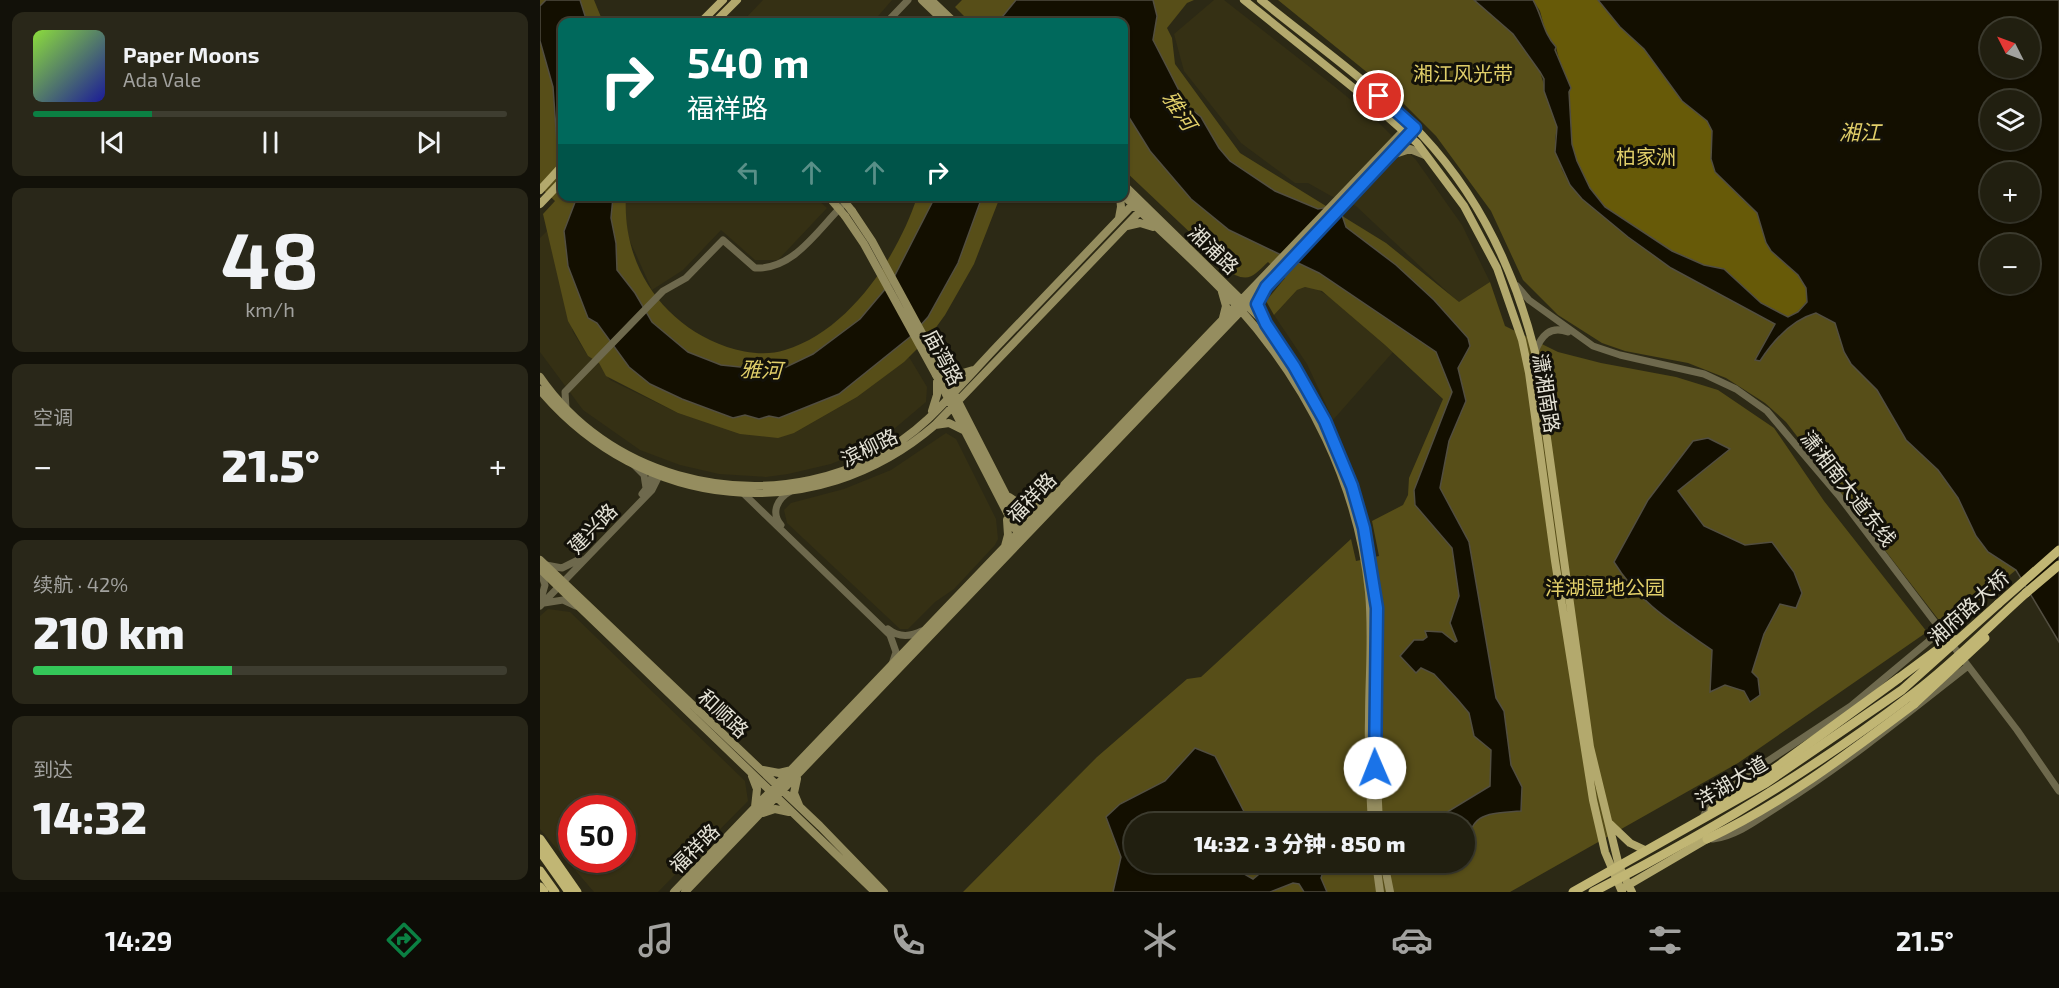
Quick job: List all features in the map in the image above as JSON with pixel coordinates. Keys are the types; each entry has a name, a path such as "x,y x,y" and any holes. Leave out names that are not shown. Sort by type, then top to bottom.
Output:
{"highway":[{"name":"湘府路大桥","path":"1902,690 2059,550"},
{"name":"湘府路大桥","path":"1916,692 2059,565"},
{"path":"1707,839 1749,819 1852,751 1914,704 1975,648 2026,593"},
{"path":"1704,814 1732,794 1770,772 1998,604"},
{"name":"洋湖大道","path":"1571,892 1766,783 1902,690"},
{"name":"洋湖大道","path":"1593,892 1770,791 1916,692"},
{"path":"540,839 573,892"},
{"path":"540,851 573,892"},
{"path":"540,871 555,892"},
{"path":"540,887 546,892"}],"main road":[{"path":"705,18 723,0"},
{"path":"719,18 737,0"},
{"path":"922,0 941,18"},
{"path":"931,0 950,18"},
{"name":"潇湘南路","path":"1244,0 1387,116 1409,129 1464,206 1487,245 1506,289 1522,340 1585,756 1605,852 1624,890"},
{"name":"潇湘南路","path":"1261,0 1436,151 1474,204 1512,279 1535,352 1590,747 1608,822 1615,869"},
{"path":"1387,116 1394,132 1388,147"},
{"name":"福祥路","path":"1339,205 1388,147 1409,129"},
{"name":"福祥路","path":"685,892 755,815 1242,305 1384,162 1409,129"},
{"path":"1384,162 1397,152 1410,149 1429,158"},
{"path":"541,189 558,170"},
{"path":"540,204 558,185"},
{"name":"湘浦路","path":"1128,191 1135,202 1222,286 1266,324 1294,366 1325,421 1352,486 1364,528 1377,608 1374,738 1378,813"},
{"name":"湘浦路","path":"1128,199 1135,202"},
{"path":"1117,222 1122,201"},
{"name":"滨柳路","path":"540,390 594,441 634,465 658,472 740,486 802,483 859,465 904,438 926,420 1135,202"},
{"name":"庙湾路","path":"841,203 939,373 954,391 1023,534"},
{"name":"湘浦路","path":"1143,209 1160,231 1222,286"},
{"name":"滨柳路","path":"540,377 566,408 610,445 673,481 696,488 743,494 793,490 835,481 902,451 932,428 1143,209"},
{"path":"1123,229 1140,223 1160,231"},
{"path":"1255,327 1241,320 1224,324 1226,306 1222,286 1245,288 1264,283"},
{"path":"1264,283 1257,304 1266,324"},
{"name":"湘浦路","path":"1242,305 1255,327 1290,374 1319,422 1347,492 1360,542 1369,590 1371,631 1368,747 1371,813"},
{"name":"福祥路","path":"799,769 929,626 1002,551 1023,534 1051,500 1224,324"},
{"path":"926,420 937,395 939,373 956,375 977,368"},
{"name":"庙湾路","path":"939,373 947,398 1004,509 1023,534"},
{"path":"970,425 965,406 976,382"},
{"path":"932,428 942,423 949,423 965,432"},
{"path":"1002,488 1011,499 1025,507 1033,507 1051,500"},
{"path":"1002,551 1008,535 1004,509"},
{"name":"和顺路","path":"541,566 777,792 794,814 875,892"},
{"path":"794,814 775,809 755,815 757,789 753,769 785,773 799,769"},
{"path":"799,769 794,787 796,799 804,811"},
{"name":"和顺路","path":"777,792 804,811 884,892"},
{"path":"1571,892 1615,869 1704,814"},
{"name":"福祥路","path":"674,892 755,815"},
{"path":"1608,822 1630,843 1646,850"},
{"path":"1624,890 1707,839"},
{"path":"540,846 573,892"},
{"path":"1377,873 1380,892"},
{"path":"1386,873 1390,892"},
{"path":"540,881 546,892"}],"street":[{"path":"888,18 904,0"},
{"path":"889,18 908,0"},
{"path":"552,393 564,391 663,291 687,274 723,236 757,265 780,263 841,203"},
{"name":"潇湘南大道东线","path":"1512,279 1529,300 1600,350 1704,374 1756,402 1777,421 1806,454 2059,791"},
{"name":"潇湘南大道东线","path":"1535,352 1544,335 1561,330 1606,354 1700,375 1731,389 1754,404 1773,420 1808,460 1940,631"},
{"path":"564,391 566,408"},
{"path":"634,465 644,475 648,491"},
{"path":"648,491 658,472"},
{"path":"648,491 664,482 673,481"},
{"path":"793,490 783,496 777,505 775,515 780,524 894,633 911,636 929,626"},
{"name":"建兴路","path":"540,602 648,491"},
{"path":"743,494 890,634 896,652 889,668"},
{"path":"579,562 573,574 572,584 578,603 558,600 540,602 545,585 541,566 562,568 579,562"},
{"path":"1704,814 1712,798 1851,706 1940,631"},
{"path":"1707,839 1738,831 1799,793 1865,748 1967,667"},
{"name":"潇湘南大道东线","path":"1967,667 2059,796"}],"shaded area":[{"path":"763,0 892,0 876,18 746,18"},
{"path":"1214,0 1224,0 1334,86 1380,124 1416,160 1462,225 1490,282 1487,286 1459,303 1356,206 1308,183 1295,183 1241,143 1184,71 1174,34"},
{"path":"626,201 819,201 827,208 778,260 755,260 721,230 683,270 652,290 629,239 625,215"},
{"path":"547,231 573,332 588,356 599,363 610,380 678,413 715,425 794,433 857,397 909,357 927,387 926,402 894,429 858,453 831,464 788,474 766,477 719,474 680,465 640,450 583,410 540,352 540,238"},
{"path":"1305,287 1315,288 1331,298 1393,352 1333,420 1307,364 1274,315 1297,290"},
{"path":"946,433 956,439 996,519 998,539 954,589 935,602 908,629 900,629 787,523 784,510 791,503 844,489 891,470"},
{"path":"548,609 570,612 745,781 748,801 658,892 594,892 578,873 636,873 636,795 558,795 558,850 540,829 540,616"}],"green space":[{"path":"540,0 594,0 601,18 558,18 558,201 626,201 631,246 639,269 666,308 704,337 727,347 756,353 778,352 808,340 830,326 850,309 868,288 897,243 915,201 998,201 974,264 945,315 929,337 904,362 857,397 794,433 778,438 740,434 678,413 606,376 599,363 588,356 568,321 543,214 555,201 540,187"},
{"name":"洋湖湿地公园","path":"962,0 1194,0 1187,3 1167,28 1172,38 1175,64 1240,153 1386,243 1459,302 1490,282 1505,326 1558,352 1601,363 1676,377 1718,390 1774,428 1824,501 1927,632 1738,763 1510,892 963,892 1097,757 1187,679 1201,677 1351,539 1356,561 1379,556 1372,521 1403,505 1408,495 1409,478 1443,399 1322,291 1305,287 1297,290 1274,315 1266,301 1285,278 1268,262 1257,273 1249,277 1235,275 1128,174 1128,18 966,18 955,7"},
{"name":"湘江风光带","path":"1278,0 1474,0 1513,34 1540,72 1557,127 1555,139 1562,170 1570,185 1582,199 1628,237 1671,268 1775,324 1755,359 1760,361 1783,332 1806,316 1815,313 1835,323 1844,352 1851,364 1877,390 1906,440 1938,470 1958,498 1976,536 1988,552 2016,570 1945,628 1786,422 1765,403 1726,378 1688,363 1625,351 1602,343 1558,315 1523,280 1491,211 1436,136 1395,95"},
{"name":"柏家洲","path":"1533,0 1598,0 1620,27 1644,49 1682,101 1707,121 1712,131 1711,159 1715,172 1757,213 1771,251 1798,275 1806,288 1807,301 1798,312 1788,317 1761,303 1724,269 1704,265 1672,251 1605,207 1590,188 1577,161 1572,144 1569,92 1571,88 1561,67 1556,47 1546,33 1540,11"}],"water":[{"path":"546,0 580,0 586,18 558,18 558,158 553,87 540,41 540,6"},
{"name":"雅河","path":"1016,0 1153,0 1157,16 1153,40 1187,106 1201,117 1219,148 1230,161 1275,191 1318,209 1329,207 1341,212 1346,227 1396,265 1434,300 1468,338 1470,346 1458,368 1466,401 1449,441 1440,488 1469,542 1496,698 1504,711 1511,765 1522,787 1521,811 1490,814 1475,823 1475,813 1445,813 1490,786 1491,750 1474,736 1469,713 1434,674 1421,668 1416,673 1400,656 1414,640 1423,640 1427,637 1425,631 1442,632 1455,642 1457,641 1450,623 1459,596 1452,548 1415,505 1414,490 1452,392 1436,352 1319,273 1229,230 1191,199 1150,151 1128,116 1128,18 1001,18"},
{"name":"湘江","path":"1474,0 1533,0 1548,36 1556,47 1555,50 1571,88 1569,92 1572,144 1577,161 1590,188 1605,207 1672,251 1704,265 1724,269 1761,303 1788,317 1798,312 1807,302 1806,288 1798,275 1771,251 1766,243 1757,213 1715,172 1711,159 1712,131 1707,121 1682,101 1644,49 1620,27 1598,0 2059,0 2059,642 2016,570 1988,552 1976,536 1958,498 1938,470 1906,440 1877,390 1851,364 1844,352 1835,323 1816,313 1807,316 1783,332 1760,361 1755,360 1775,324 1671,268 1628,237 1582,199 1570,185 1555,152 1557,127 1540,72 1513,34"},
{"name":"雅河","path":"575,201 613,201 611,218 616,243 617,270 635,293 652,322 688,352 721,365 784,368 813,354 860,319 892,281 933,201 981,201 958,263 928,317 910,337 839,394 779,418 769,416 759,419 745,415 733,418 650,384 629,367 597,323 588,318 568,266 564,231"},
{"path":"1708,438 1730,449 1678,491 1704,526 1745,545 1772,542 1794,572 1802,593 1796,608 1780,604 1764,634 1752,672 1758,678 1760,695 1750,702 1744,691 1725,685 1710,692 1712,650 1646,601 1614,562 1648,500 1693,441"},
{"path":"1195,748 1215,756 1245,813 1124,813 1124,873 1243,873 1253,879 1258,873 1323,873 1321,878 1327,892 1304,892 1299,884 1293,883 1270,892 1113,892 1121,857 1106,817 1120,804 1165,781"}],"route":[{"path":"1375,768 1377,608 1372,566 1364,528 1352,486 1325,421 1284,348 1261,317 1257,304 1260,294 1266,287 1415,128 1379,96"}]}
